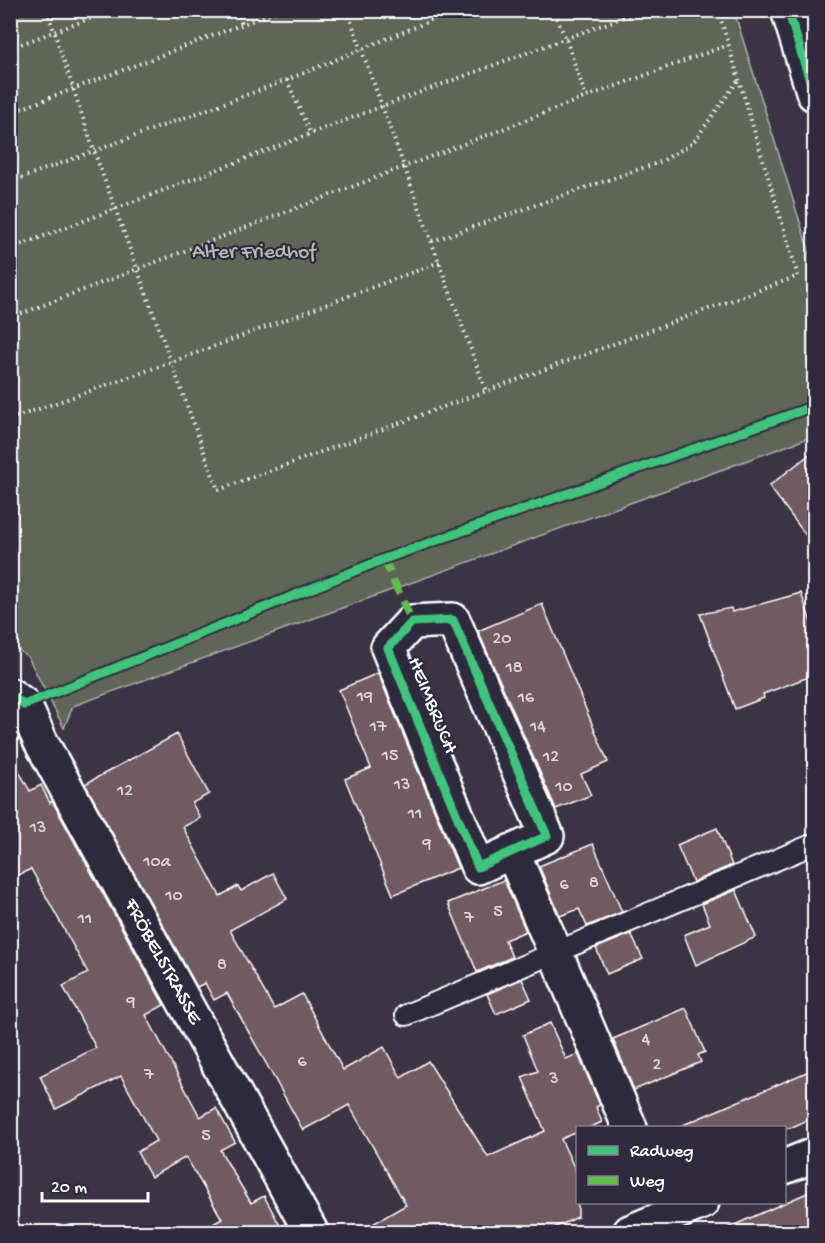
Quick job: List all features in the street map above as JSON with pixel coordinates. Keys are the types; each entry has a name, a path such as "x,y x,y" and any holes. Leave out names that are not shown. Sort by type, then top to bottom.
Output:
{"street":[{"path":"788,10 814,94"},
{"name":"HEIMBRUCH","path":"453,620 547,836 512,851 478,867 388,648 412,622 453,620"},
{"name":"FRÖBELSTRASSE","path":"10,695 24,705 41,742 311,1233"},
{"path":"512,851 629,1126"},
{"path":"786,1166 814,1155"},
{"path":"630,1233 665,1210 697,1204"}],"lane":[{"path":"406,1015 814,844"}],"path":[{"path":"47,10 94,151 218,490 798,276 718,10"},
{"path":"10,48 113,10"},
{"path":"237,10 242,25"},
{"path":"10,113 280,10"},
{"path":"347,10 486,390"},
{"path":"10,182 287,80 456,10"},
{"path":"524,10 540,15 556,12 586,97"},
{"path":"10,249 383,106 644,10"},
{"path":"10,318 586,97 729,45"},
{"path":"432,241 660,162 693,143 739,79"},
{"path":"287,80 311,135"},
{"path":"10,418 172,362 440,262"}],"green space":[{"name":"Alter Friedhof","path":"11,10 734,11 814,267 814,436 73,706 64,728 28,657 11,645"}],"building":[{"path":"814,451 814,546 769,486"},
{"path":"801,593 814,631 814,675 763,694 764,698 735,709 700,614 731,608 732,612"},
{"path":"542,604 608,762 581,774 591,795 556,809 478,631"},
{"path":"378,673 458,868 393,895 345,779 371,768 339,690"},
{"path":"177,734 209,794 192,803 200,818 183,827 220,896 238,886 241,891 273,873 287,899 230,930 274,1009 302,994 343,1070 384,1047 401,1078 428,1061 488,1157 545,1131 522,1077 538,1071 523,1035 550,1023 566,1059 578,1054 600,1105 596,1107 602,1122 593,1126 576,1126 576,1133 561,1139 576,1172 578,1217 543,1233 357,1233 406,1205 349,1105 303,1130 227,993 214,1000 205,983 197,987 85,784"},
{"path":"10,755 30,791 41,785 50,803 52,801 164,1005 146,1015 200,1117 216,1108 235,1142 220,1150 251,1203 264,1196 284,1233 197,1233 222,1219 186,1157 151,1177 137,1152 156,1141 121,1076 56,1109 40,1076 96,1048 63,986 88,973 31,869 10,879"},
{"path":"717,828 732,865 693,882 677,845"},
{"path":"593,844 622,912 587,926 579,909 560,916 539,866"},
{"path":"504,880 526,931 505,940 512,957 477,972 448,903"},
{"path":"736,890 756,937 696,965 684,935 710,924 702,904"},
{"path":"631,934 643,959 607,974 596,948"},
{"path":"522,979 531,999 496,1014 487,994"},
{"path":"686,1008 705,1052 698,1055 701,1062 634,1090 613,1039"},
{"path":"814,1069 814,1117 790,1128 786,1126 681,1126"},
{"path":"814,1190 814,1233 716,1233 786,1204"}],"marked path":[{"path":"384,559 412,622"}],"cycle path":[{"path":"788,10 814,94"},
{"path":"10,695 24,705 384,559 814,406"},
{"path":"453,620 547,836 478,867 388,648 412,622 453,620"}]}
